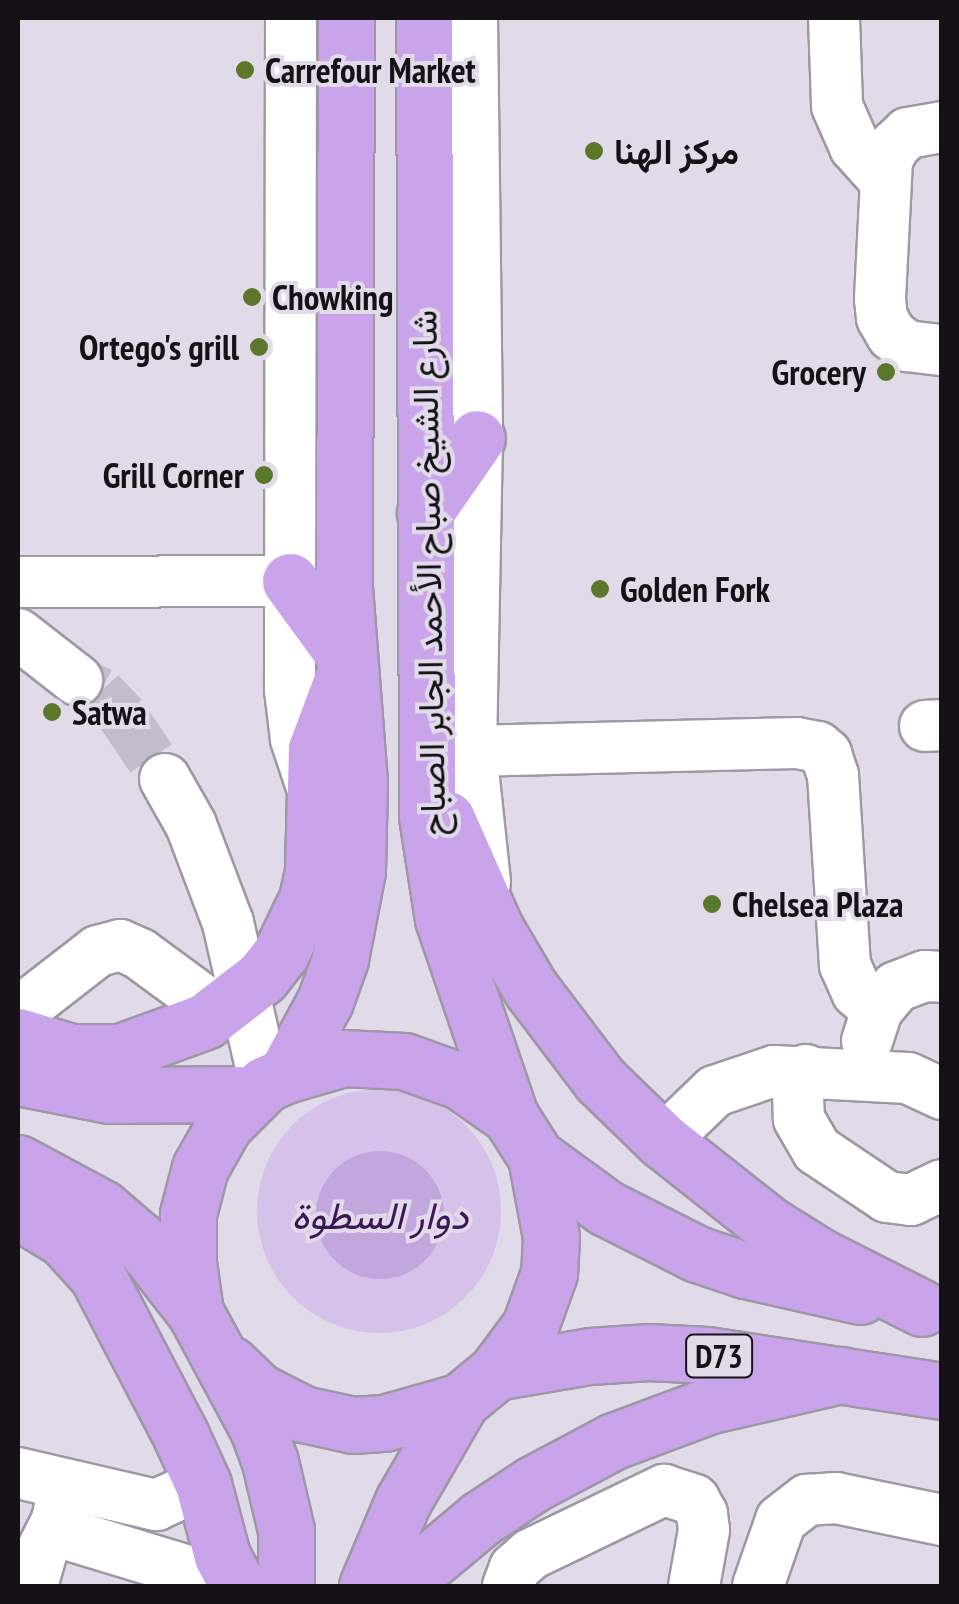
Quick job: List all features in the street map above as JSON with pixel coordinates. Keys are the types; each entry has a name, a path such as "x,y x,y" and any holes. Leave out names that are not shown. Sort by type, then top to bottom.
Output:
{"main road":[{"name":"شارع الشيخ صباح الأحمد الجابر الصباح","path":"208,1334 188,1263 188,1214 200,1168 224,1125 269,1084 325,1002 351,916 360,827 344,585 346,18"},
{"name":"شارع الشيخ صباح الأحمد الجابر الصباح","path":"367,1586 403,1502 479,1386 530,1326 549,1273 551,1237 523,1136 443,919 427,816 449,758 425,513 424,18"},
{"path":"425,513 477,438"},
{"path":"18,1036 71,1052 120,1052 144,1047 233,1001 281,952 306,898 315,840 312,787 316,749 349,662 290,580"},
{"path":"449,758 495,928 565,1039 681,1156 768,1224 821,1257 932,1310"},
{"path":"18,1077 109,1095 269,1084 344,1058 404,1060 460,1081 606,1208 697,1254 794,1282 932,1310"},
{"path":"18,1162 102,1208 138,1238 208,1334 258,1390 303,1414 352,1425 384,1423 479,1386"},
{"path":"18,1210 64,1238 97,1275 203,1484 222,1556 238,1586"},
{"path":"208,1334 270,1462 286,1530 286,1586"},
{"name":"D73","path":"479,1386 590,1356 650,1352 708,1355 942,1391"},
{"path":"400,1586 480,1519 533,1484 614,1441 712,1405 841,1375"}],"street":[{"path":"291,18 292,715 312,787"},
{"path":"472,18 477,438 449,758 797,743 818,747 826,754 833,775 845,966 857,992 877,1010"},
{"path":"834,18 838,106 855,147 883,178"},
{"path":"942,127 908,133 895,144 883,178 882,318 892,335 908,346 942,350"},
{"path":"18,582 290,580"},
{"path":"18,634 78,680"},
{"path":"164,779 204,858 233,1001 269,1084"},
{"path":"18,1012 98,951 120,945 233,1001"},
{"path":"870,1075 877,1010 885,997 910,980 942,977"},
{"path":"870,1075 897,1008 916,994 942,992"},
{"path":"806,1070 798,1095 799,1119 816,1150 887,1197 923,1198 942,1185"},
{"path":"681,1156 744,1080 774,1071 806,1070 922,1081 942,1094"},
{"path":"46,1493 156,1505 203,1484"},
{"path":"508,1586 515,1568 531,1554 664,1490 694,1500 702,1514 711,1582"},
{"path":"46,1493 73,1538 238,1586"},
{"path":"32,1586 42,1550 46,1493"},
{"path":"758,1586 780,1520 807,1500 836,1498 942,1520"}],"shaded area":[{"path":"379,1089 426,1099 465,1125 491,1164 501,1211 491,1258 465,1297 426,1323 379,1333 332,1323 293,1297 267,1258 257,1211 267,1164 293,1125 332,1099"}],"water":[{"name":"دوار السطوة","path":"380,1151 405,1156 425,1170 439,1190 444,1215 439,1240 425,1260 405,1274 380,1279 355,1274 335,1260 321,1240 316,1215 321,1190 335,1170 355,1156"}],"tunnel":[{"path":"77,680 100,692 123,717 165,779"}],"place":[{"name":"Carrefour Market","path":"245,70"},
{"name":"مركز الهنا","path":"594,151"},
{"name":"Chowking","path":"252,297"},
{"name":"Ortego's grill","path":"259,347"},
{"name":"Grocery","path":"886,372"},
{"name":"Grill Corner","path":"264,475"},
{"name":"Golden Fork","path":"600,589"},
{"name":"Satwa","path":"52,712"},
{"name":"Chelsea Plaza","path":"712,904"}]}
